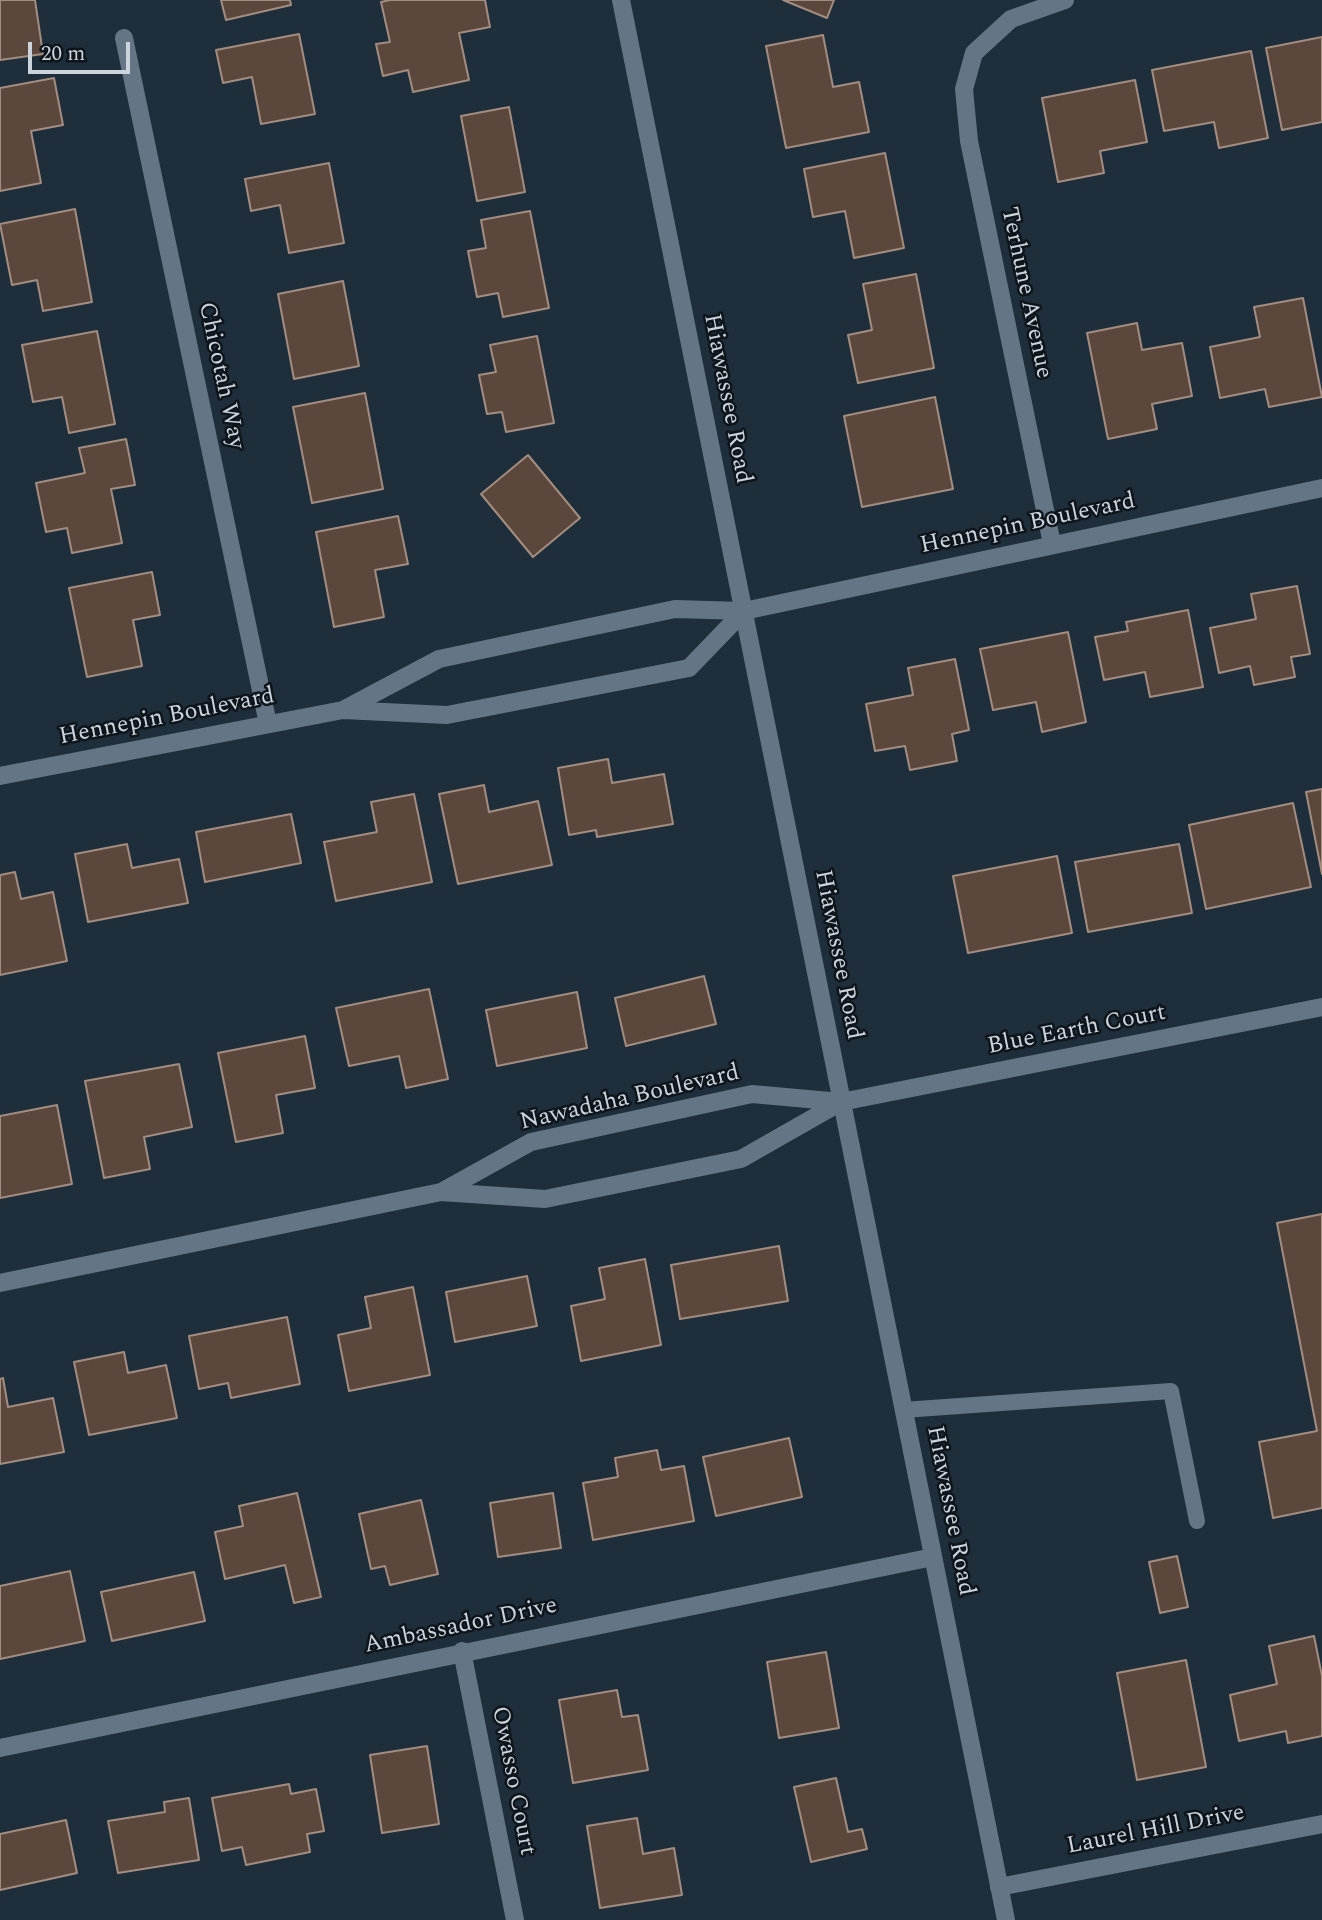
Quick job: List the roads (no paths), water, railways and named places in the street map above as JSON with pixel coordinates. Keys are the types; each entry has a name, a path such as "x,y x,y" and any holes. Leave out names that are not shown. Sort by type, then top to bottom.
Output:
{"street":[{"name":"Hiawassee Road","path":"621,0 1006,1920"},
{"name":"Terhune Avenue","path":"1052,544 969,141 964,89 974,53 1011,19 1065,0"},
{"name":"Chicotah Way","path":"124,38 268,723"},
{"name":"Hennepin Boulevard","path":"343,710 439,659 675,609 744,611 1322,488"},
{"name":"Hennepin Boulevard","path":"0,776 343,710 447,715 688,668 744,611"},
{"name":"Blue Earth Court","path":"841,1102 1322,1007"},
{"name":"Nawadaha Boulevard","path":"441,1192 531,1142 752,1094 841,1102"},
{"name":"Nawadaha Boulevard","path":"0,1283 441,1192 545,1199 741,1159 841,1102"},
{"name":"Ambassador Drive","path":"0,1748 462,1651 933,1557"},
{"name":"Owasso Court","path":"462,1651 515,1920"},
{"name":"Laurel Hill Drive","path":"999,1887 1322,1824"}],"lane":[{"path":"903,1410 1171,1391 1196,1521"}]}
